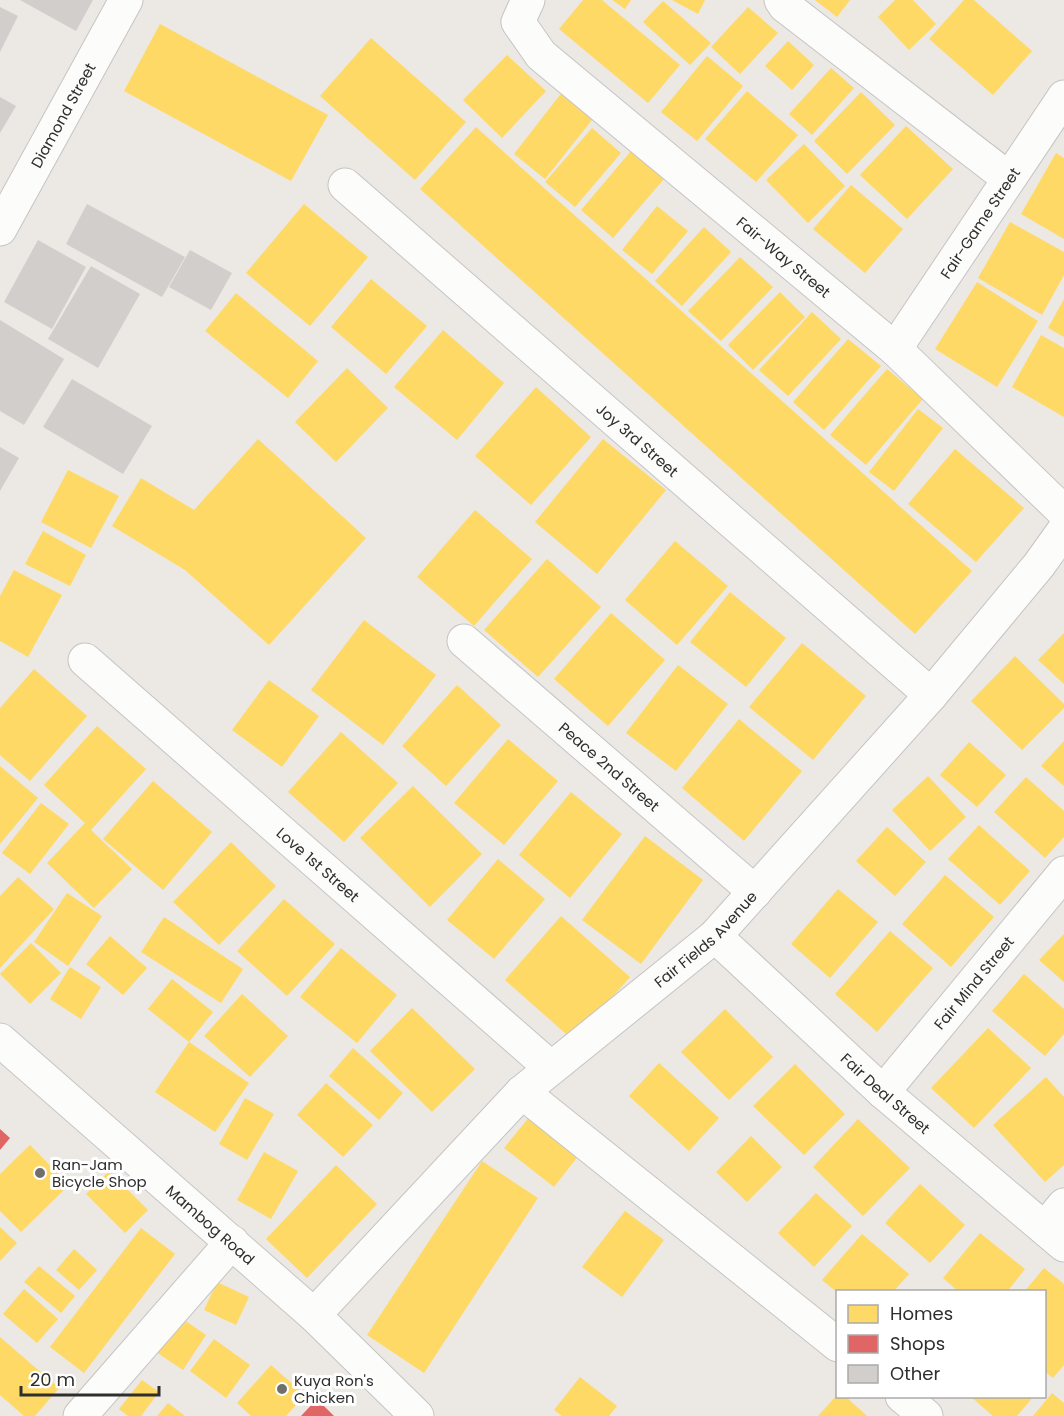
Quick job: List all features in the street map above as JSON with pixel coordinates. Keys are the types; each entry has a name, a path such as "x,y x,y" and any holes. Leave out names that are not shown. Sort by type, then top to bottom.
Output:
{"street":[{"name":"Diamond Street","path":"0,229 126,0"},
{"name":"Fair-Way Street","path":"528,0 518,22 541,55 895,349 1064,512"},
{"path":"781,0 785,6 1008,178"},
{"name":"Fair-Game Street","path":"895,349 1064,97"},
{"name":"Joy 3rd Street","path":"345,185 931,695"},
{"name":"Fair Fields Avenue","path":"314,1315 522,1092 715,936 931,695 1039,565 1064,530"},
{"name":"Peace 2nd Street","path":"464,641 755,892"},
{"name":"Love 1st Street","path":"86,660 551,1068"},
{"name":"Fair Mind Street","path":"883,1092 1064,873"},
{"name":"Fair Deal Street","path":"715,936 883,1092 1058,1226"},
{"name":"Mambog Road","path":"0,1040 314,1315 417,1416"},
{"path":"522,1092 836,1344"},
{"path":"80,1416 232,1242"},
{"path":"904,1398 926,1416"}],"building: Homes":[{"path":"583,0 602,0 680,65 648,103 559,29"},
{"path":"612,0 631,0 625,9"},
{"path":"672,0 705,0 698,14"},
{"path":"815,0 850,0 837,17"},
{"path":"895,0 913,0 936,24 909,50 878,17"},
{"path":"964,0 974,0 1032,51 993,95 929,39"},
{"path":"663,1 711,43 690,65 643,22"},
{"path":"748,7 778,33 740,74 711,47"},
{"path":"160,24 328,115 291,181 124,91"},
{"path":"371,38 466,122 415,180 320,96"},
{"path":"788,41 814,65 792,90 765,66"},
{"path":"507,55 546,91 502,138 463,100"},
{"path":"707,56 743,86 697,141 661,112"},
{"path":"831,68 854,88 812,135 789,114"},
{"path":"563,91 596,115 545,179 514,154"},
{"path":"747,91 798,135 756,182 705,139"},
{"path":"861,92 895,125 847,174 814,141"},
{"path":"906,126 953,169 907,219 860,175"},
{"path":"476,127 972,571 915,634 420,189"},
{"path":"592,128 621,153 575,207 545,182"},
{"path":"804,144 845,186 808,223 766,180"},
{"path":"631,151 664,179 613,238 581,210"},
{"path":"1056,153 1064,158 1064,239 1021,214"},
{"path":"851,185 903,229 865,273 813,229"},
{"path":"304,204 368,257 310,326 246,273"},
{"path":"657,206 688,231 652,274 622,250"},
{"path":"1010,222 1064,252 1064,275 1042,315 978,278"},
{"path":"704,227 731,252 682,306 655,281"},
{"path":"740,257 773,287 721,341 688,311"},
{"path":"371,279 427,326 386,374 331,327"},
{"path":"977,282 1038,321 997,387 935,349"},
{"path":"780,292 805,317 753,370 728,345"},
{"path":"236,293 318,361 288,398 205,331"},
{"path":"1064,299 1064,337 1048,328"},
{"path":"812,312 841,339 788,396 759,370"},
{"path":"443,330 504,383 457,440 394,387"},
{"path":"1041,335 1064,348 1064,417 1012,387"},
{"path":"848,339 881,366 824,430 793,402"},
{"path":"347,368 388,408 336,462 295,422"},
{"path":"887,369 923,399 866,465 830,435"},
{"path":"536,387 591,437 531,505 475,456"},
{"path":"918,409 943,428 894,491 869,472"},
{"path":"258,439 366,538 269,645 185,570 112,526 141,478 194,510"},
{"path":"603,439 666,490 597,574 535,522"},
{"path":"955,449 1024,508 976,562 908,504"},
{"path":"68,470 119,496 91,548 41,522"},
{"path":"475,510 532,559 474,626 417,577"},
{"path":"43,531 86,555 70,586 25,564"},
{"path":"675,541 728,586 677,645 625,600"},
{"path":"547,559 601,607 538,677 484,630"},
{"path":"14,570 62,595 28,657 0,641 0,596"},
{"path":"730,592 786,638 746,687 690,642"},
{"path":"611,613 665,660 608,726 554,679"},
{"path":"364,620 436,675 383,745 311,690"},
{"path":"1064,633 1064,684 1038,660"},
{"path":"802,643 866,696 813,760 749,707"},
{"path":"1015,656 1064,704 1064,708 1022,750 971,701"},
{"path":"678,665 728,704 676,771 626,733"},
{"path":"34,669 87,716 30,781 0,755 0,708"},
{"path":"269,680 319,716 282,767 232,730"},
{"path":"457,685 501,725 446,786 402,746"},
{"path":"739,719 802,771 744,841 682,788"},
{"path":"97,726 146,769 91,830 132,869 94,908 47,863 85,823 44,785"},
{"path":"341,732 398,783 344,842 288,792"},
{"path":"508,739 558,781 504,845 454,803"},
{"path":"1064,741 1064,786 1041,766"},
{"path":"969,742 1006,775 977,807 940,775"},
{"path":"0,766 38,798 0,844"},
{"path":"928,776 966,817 930,851 892,810"},
{"path":"1026,777 1064,811 1064,837 1045,858 994,812"},
{"path":"153,781 212,832 163,890 103,839"},
{"path":"413,786 482,854 430,907 360,838"},
{"path":"571,792 622,834 570,898 519,855"},
{"path":"41,803 69,824 30,874 2,853"},
{"path":"979,825 1030,871 1000,905 948,859"},
{"path":"887,827 926,862 895,896 856,861"},
{"path":"645,836 703,880 641,964 582,920"},
{"path":"231,842 276,886 219,945 173,902"},
{"path":"498,859 545,899 494,959 447,920"},
{"path":"945,875 994,917 951,967 902,924"},
{"path":"18,877 54,909 0,968 0,896"},
{"path":"838,889 878,922 830,978 791,944"},
{"path":"67,893 102,916 68,966 34,942"},
{"path":"284,899 335,944 287,996 237,951"},
{"path":"561,916 630,977 574,1041 505,980"},
{"path":"164,917 243,969 221,1003 141,952"},
{"path":"890,931 933,968 877,1032 835,994"},
{"path":"1064,934 1064,982 1039,960"},
{"path":"110,936 147,968 123,995 86,964"},
{"path":"31,943 61,973 30,1004 0,974"},
{"path":"341,948 397,995 357,1043 300,997"},
{"path":"70,967 101,987 81,1019 50,999"},
{"path":"1024,974 1064,1009 1064,1034 1045,1056 992,1011"},
{"path":"172,979 213,1012 189,1042 148,1009"},
{"path":"242,994 288,1036 250,1077 204,1036"},
{"path":"412,1008 475,1069 432,1112 370,1051"},
{"path":"725,1009 773,1057 729,1100 681,1052"},
{"path":"988,1028 1031,1068 974,1128 931,1088"},
{"path":"189,1042 249,1083 215,1132 155,1092"},
{"path":"353,1048 403,1093 379,1120 329,1076"},
{"path":"659,1063 719,1118 689,1151 629,1096"},
{"path":"795,1064 845,1114 804,1155 753,1106"},
{"path":"1046,1077 1064,1097 1064,1165 1045,1182 993,1125"},
{"path":"326,1083 373,1125 343,1157 297,1115"},
{"path":"245,1098 274,1114 247,1160 219,1144"},
{"path":"530,1116 579,1155 554,1187 504,1148"},
{"path":"858,1119 910,1168 863,1216 813,1167"},
{"path":"751,1136 782,1167 747,1202 716,1172"},
{"path":"30,1145 69,1185 21,1232 0,1211 0,1174"},
{"path":"264,1152 298,1171 271,1219 237,1200"},
{"path":"482,1161 538,1198 424,1373 367,1335"},
{"path":"336,1165 377,1204 307,1278 266,1239"},
{"path":"109,1171 148,1210 125,1233 86,1194"},
{"path":"920,1184 965,1225 930,1263 885,1223"},
{"path":"816,1193 852,1226 814,1267 778,1233"},
{"path":"625,1211 664,1240 622,1297 582,1267"},
{"path":"0,1227 17,1243 0,1261"},
{"path":"141,1228 175,1254 84,1373 50,1347"},
{"path":"980,1233 1025,1269 1009,1290 957,1290 943,1278"},
{"path":"862,1234 909,1274 895,1290 836,1291 822,1280"},
{"path":"74,1249 97,1270 79,1290 56,1270"},
{"path":"39,1266 75,1296 61,1313 24,1282"},
{"path":"1044,1268 1064,1284 1064,1365 1053,1378 1046,1373 1046,1290 1026,1290"},
{"path":"217,1282 249,1297 236,1325 204,1310"},
{"path":"24,1289 58,1319 37,1343 3,1314"},
{"path":"177,1315 206,1335 183,1370 153,1350"},
{"path":"0,1337 59,1388 35,1416 24,1416 0,1395"},
{"path":"214,1339 250,1365 226,1398 190,1371"},
{"path":"271,1365 305,1395 286,1416 251,1416 237,1403"},
{"path":"580,1377 617,1406 609,1416 562,1416 554,1410"},
{"path":"142,1380 159,1392 141,1416 128,1416 119,1409"},
{"path":"1052,1393 1064,1403 1064,1416 1033,1416"},
{"path":"836,1396 847,1398 867,1416 818,1416"},
{"path":"972,1398 1032,1398 1017,1416 993,1416"},
{"path":"168,1403 185,1416 157,1416"}],"building: Shops":[{"path":"0,1129 10,1138 0,1150"},
{"path":"317,1399 334,1416 301,1416"}],"building: Other":[{"path":"20,0 93,0 76,31"},
{"path":"0,7 18,16 0,52"},
{"path":"0,97 16,106 0,133"},
{"path":"87,204 185,257 162,297 66,244"},
{"path":"38,240 86,267 52,329 4,302"},
{"path":"190,250 232,273 211,310 169,287"},
{"path":"91,266 140,294 98,368 48,339"},
{"path":"0,320 64,359 24,425 0,411"},
{"path":"72,379 152,426 123,474 43,427"},
{"path":"0,447 19,458 0,491"}],"place":[{"name":"Ran-Jam Bicycle Shop","path":"40,1173"},
{"name":"Kuya Ron's Chicken","path":"282,1389"}]}
